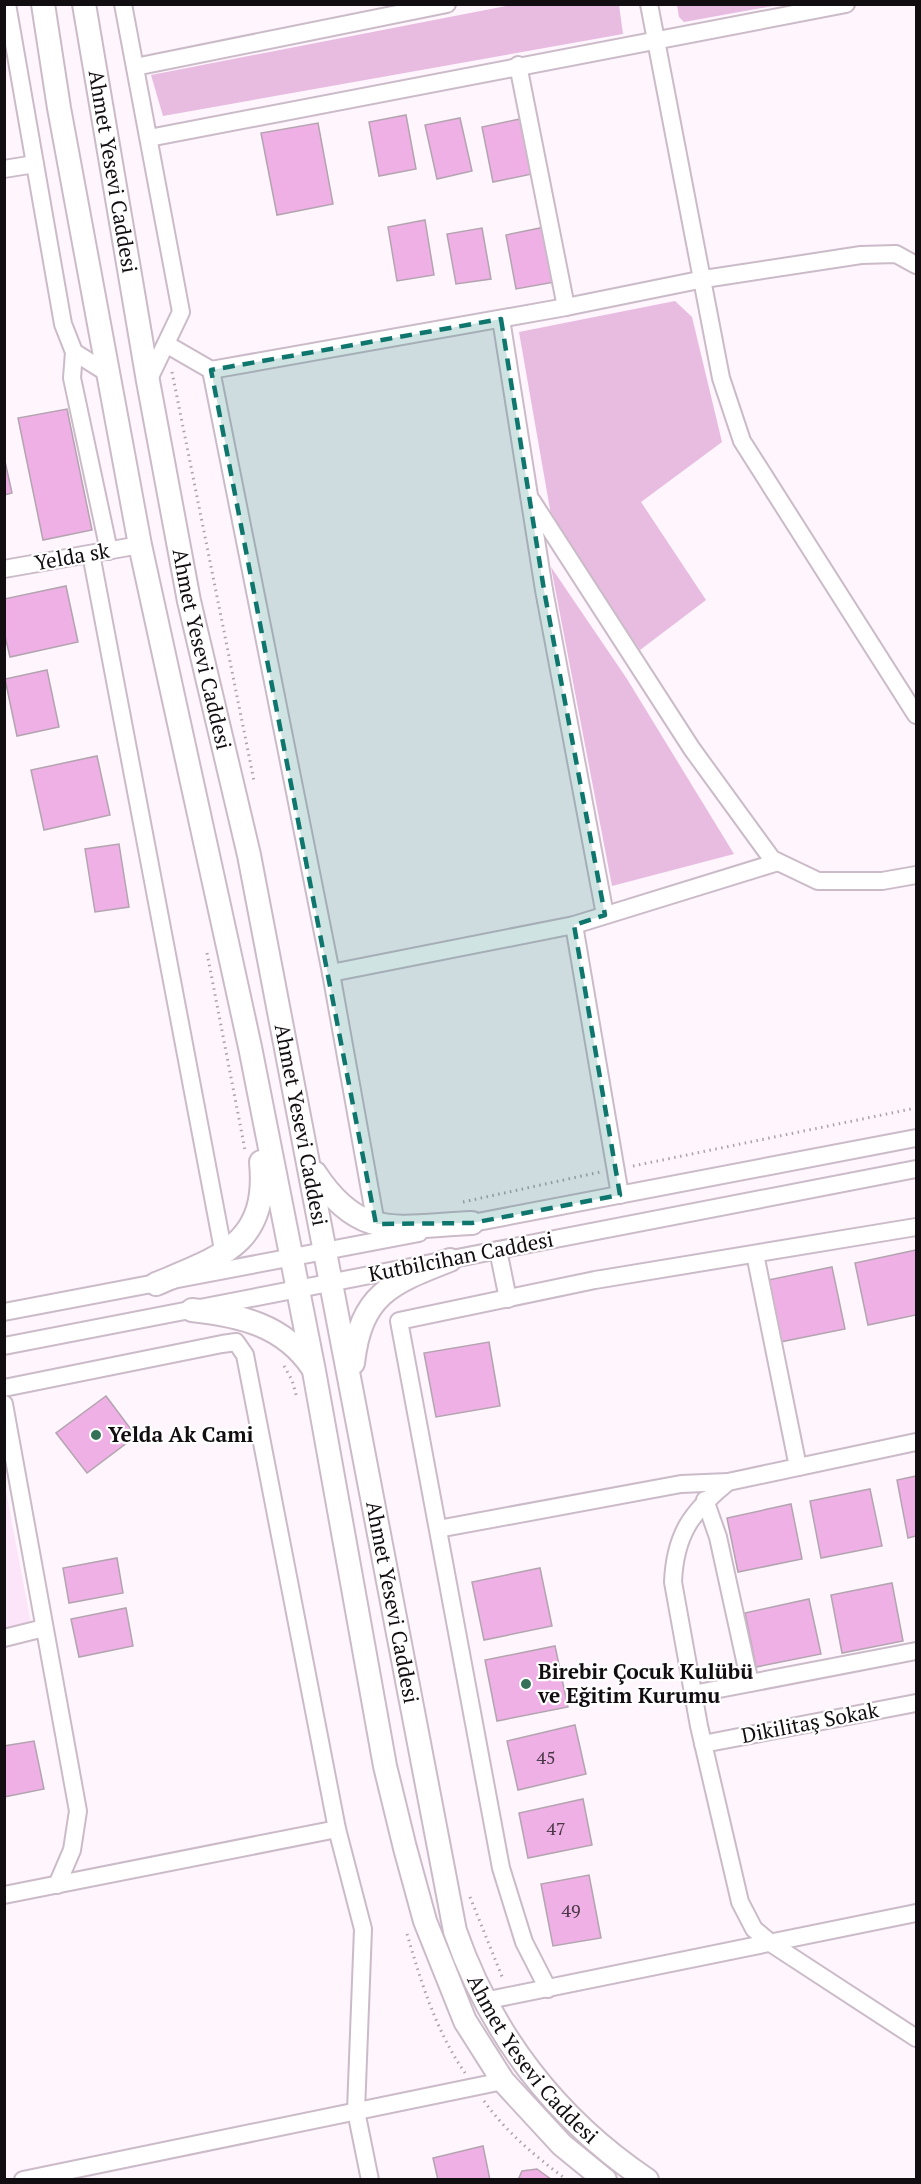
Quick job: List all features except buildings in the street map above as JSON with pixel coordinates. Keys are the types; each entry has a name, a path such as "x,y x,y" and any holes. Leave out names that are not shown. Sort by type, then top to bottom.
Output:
{"main road":[{"name":"Ahmet Yesevi Caddesi","path":"43,4 140,546 250,1047 299,1289 385,1766 405,1848 425,1921 465,2021 503,2081 562,2145 605,2180"},
{"name":"Ahmet Yesevi Caddesi","path":"84,4 148,381 189,601 249,855 327,1251 454,1931 470,1976 502,2034 535,2079 614,2157 647,2180"},
{"path":"156,1284 224,1255 245,1236 257,1211 264,1188 250,1047"},
{"path":"309,1164 338,1204 350,1214 376,1224 396,1227 472,1224"},
{"path":"350,1382 355,1339 361,1322 371,1306 403,1278 450,1260"},
{"path":"192,1310 233,1314 267,1328 284,1337 302,1352 314,1371"}],"street":[{"path":"7,4 63,324 74,352 72,378 109,551"},
{"path":"123,4 181,312 148,381"},
{"path":"135,67 447,4"},
{"path":"649,4 704,279 721,378 742,441 916,715"},
{"path":"149,138 846,4"},
{"path":"518,66 566,307"},
{"path":"4,169 35,164"},
{"path":"166,344 211,370 566,307 704,279 861,255 896,254 916,265"},
{"path":"501,318 544,590 605,915"},
{"path":"74,352 108,375"},
{"path":"211,370 331,973 376,1224"},
{"path":"529,496 692,749 772,860 818,881 882,881 916,875"},
{"name":"Yelda sk","path":"4,569 140,546"},
{"path":"91,554 224,1255"},
{"path":"331,973 574,926 778,862"},
{"path":"574,926 620,1195"},
{"name":"Kutbilcihan Caddesi","path":"4,1312 292,1259 916,1138"},
{"name":"Kutbilcihan Caddesi","path":"4,1346 916,1169"},
{"path":"548,1989 524,1942 501,1868 399,1321 595,1280 916,1227"},
{"path":"498,1250 508,1299"},
{"path":"755,1254 798,1467"},
{"path":"4,1388 236,1342 245,1354 336,1829 363,1929 356,2111 370,2180"},
{"path":"4,1404 78,1811 72,1850 57,1885"},
{"path":"438,1529 681,1484 728,1482 916,1442"},
{"path":"728,1482 700,1504 684,1531 674,1564 673,1582 703,1744 740,1902 754,1929 772,1944 916,2038"},
{"path":"705,1500 718,1537 750,1683"},
{"path":"4,1638 44,1628"},
{"path":"693,1694 916,1651"},
{"name":"Dikilitaş Sokak","path":"703,1744 916,1703"},
{"path":"4,1895 336,1829"},
{"path":"484,2001 916,1913"},
{"path":"23,2180 503,2081"}],"path":[{"path":"166,344 254,784"}],"highlighted area":[{"path":"501,319 544,590 605,915 574,925 620,1195 472,1223 376,1224 211,370"}],"shaded area":[{"path":"516,4 619,5 623,34 163,116 151,75"},
{"path":"677,4 778,5 684,22 679,17"},
{"path":"675,301 692,317 722,442 641,502 706,600 640,650 551,515 519,332"},
{"path":"551,567 627,679 734,854 612,886"},
{"path":"5,1486 31,1623 4,1628"}],"place":[{"name":"Yelda Ak Cami","path":"96,1435"},
{"name":"Birebir Çocuk Kulübü ve Eğitim Kurumu","path":"526,1684"}]}
